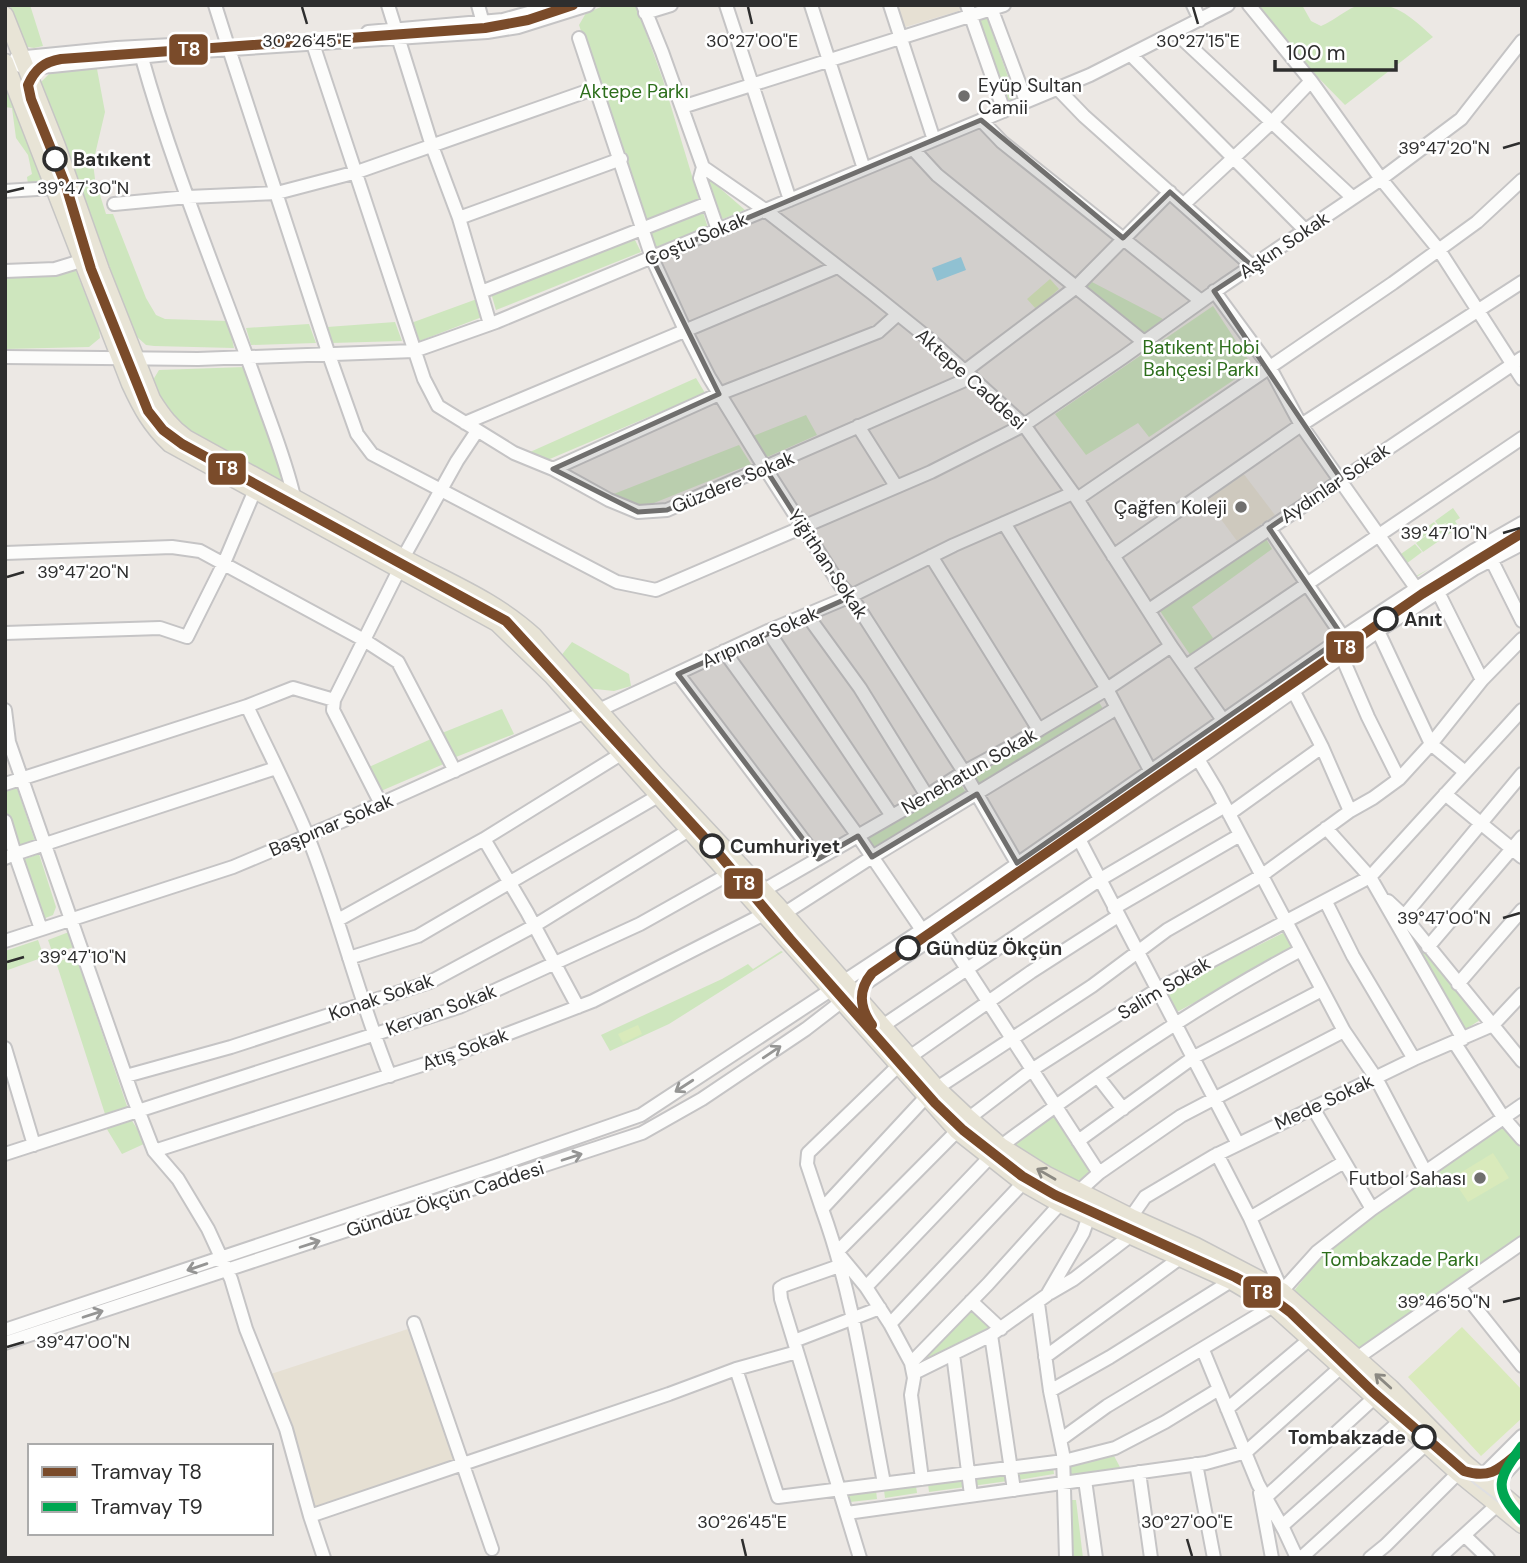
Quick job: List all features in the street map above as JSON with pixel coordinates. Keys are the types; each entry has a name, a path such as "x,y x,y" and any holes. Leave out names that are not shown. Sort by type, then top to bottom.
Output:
{"main road":[{"path":"5,15 152,399 176,430 186,439 294,497 497,623 656,775 764,890 785,914 897,1067 969,1118 1001,1146 1047,1175 1282,1290 1357,1358 1483,1486 1497,1505 1522,1525"},
{"path":"5,61 118,356 143,412 170,444 255,491 401,564"},
{"path":"591,711 621,754 729,874 762,915 842,991 880,1020 911,1056 931,1093 957,1131 1023,1183 1059,1204 1231,1281 1273,1307 1458,1473 1522,1511"}],"street":[{"name":"Aşkın Sokak","path":"215,5 328,355 357,434 372,454 617,582 656,590 931,472 1024,425 1214,291 1381,179 1461,119 1522,41"},
{"path":"388,5 432,146 459,218 490,324"},
{"path":"478,5 483,23"},
{"path":"24,62 117,48 313,44 483,23 523,16 557,5"},
{"path":"5,61 142,58 228,46 397,34 487,32 518,27 588,5"},
{"path":"671,5 644,9 663,52 703,167 700,178 718,230"},
{"path":"726,5 790,200"},
{"path":"811,5 864,169"},
{"path":"890,5 934,140"},
{"path":"1193,5 1200,20"},
{"name":"Coştu Sokak","path":"5,357 118,356 198,359 414,351 490,324 1004,111 1131,55 1228,5"},
{"path":"1249,5 1311,81 1381,179 1439,250 1478,312 1517,361 1522,379"},
{"path":"682,107 900,38 969,11 995,7 1027,101"},
{"path":"969,11 1004,111"},
{"path":"1176,33 1353,198"},
{"name":"Yiğithan Sokak","path":"579,38 652,258 685,330 719,394 765,468 964,772 1017,863"},
{"name":"Güzdere Sokak","path":"313,44 414,351 438,406 514,453 553,469 609,500 638,512 667,510 968,374 1075,288 1170,192"},
{"path":"1131,55 1305,230"},
{"path":"142,58 157,112 248,357 288,470 294,497"},
{"path":"1184,204 1271,124 1311,81"},
{"path":"114,204 277,193 357,172 596,88"},
{"path":"1057,88 1084,116 1252,266"},
{"path":"981,120 1003,142 1201,301"},
{"path":"913,149 937,175 1144,342"},
{"path":"459,218 621,159"},
{"name":"Aktepe Caddesi","path":"703,167 765,210 898,314 1024,425 1075,496 1171,646 1223,720"},
{"name":"Arıpınar Sokak","path":"591,711 851,596 1004,523 1075,496 1439,250 1477,222 1522,180"},
{"path":"5,191 53,188"},
{"path":"481,292 708,203"},
{"path":"5,271 55,269 81,261"},
{"path":"466,423 837,267"},
{"path":"1113,556 1301,425 1522,282"},
{"path":"1214,291 1269,366 1301,425 1416,588"},
{"path":"553,469 719,394 878,332 898,314"},
{"name":"Aydınlar Sokak","path":"1149,610 1517,361"},
{"path":"858,426 896,486"},
{"path":"381,804 333,710 334,700 401,564 440,491 477,431"},
{"path":"1186,666 1522,438"},
{"path":"5,633 160,628 187,637 224,563 255,491"},
{"path":"1004,523 1107,689 1150,770"},
{"path":"842,991 922,930 1343,637 1473,551 1522,523"},
{"path":"1269,528 1343,637"},
{"path":"842,991 943,932 1198,760 1378,631 1491,559 1522,544"},
{"path":"5,553 172,547 200,551 364,640 398,662 455,771"},
{"path":"931,556 1039,730"},
{"path":"1491,559 1517,598 1522,621"},
{"path":"1438,592 1482,680"},
{"path":"807,615 860,688 927,796"},
{"path":"768,631 892,816"},
{"path":"1378,631 1431,744 1465,772"},
{"path":"822,1209 931,1093 1092,986 1167,930 1261,876 1399,779 1482,680 1522,639"},
{"name":"Nenehatun Sokak","path":"764,890 1039,730 1171,646"},
{"path":"724,651 858,836 922,930"},
{"path":"1342,657 1399,779"},
{"path":"678,674 818,859"},
{"path":"5,784 247,706 293,688 334,700"},
{"path":"1294,692 1350,811"},
{"path":"247,706 308,836 338,920 362,1004 390,1076"},
{"path":"785,914 872,857 1117,708"},
{"path":"5,710 9,742 138,1112 155,1151 178,1179 208,1229 224,1265 286,1429 324,1558"},
{"name":"Salim Sokak","path":"969,1118 1033,1069 1158,989 1370,877 1522,710"},
{"name":"Başpınar Sokak","path":"5,941 233,867 591,711"},
{"path":"880,1020 967,968 1099,880 1227,810 1322,747"},
{"path":"338,920 484,839 621,754"},
{"path":"1198,760 1344,1031 1376,1078 1425,1171"},
{"path":"10,856 276,768"},
{"path":"1404,916 1522,774"},
{"path":"1445,794 1517,853"},
{"path":"349,958 418,936 658,796"},
{"path":"5,821 10,856 41,929"},
{"path":"1326,828 1370,877 1503,1117 1522,1139"},
{"name":"Konak Sokak","path":"126,1076 231,1048 430,982 534,926 689,830"},
{"path":"911,1056 1116,912 1240,835"},
{"path":"1429,947 1517,853 1522,837"},
{"path":"484,839 578,1007"},
{"path":"1079,839 1238,1144"},
{"name":"Kervan Sokak","path":"5,1154 459,1007 640,924 729,874"},
{"path":"1380,893 1404,916 1522,1061"},
{"path":"1326,902 1353,956 1414,1059"},
{"path":"1458,984 1522,910"},
{"name":"Atış Sokak","path":"155,1151 450,1056 578,1007 762,915"},
{"path":"943,932 1099,1174"},
{"path":"1001,1146 1176,1023 1301,950"},
{"path":"1078,1141 1194,1058 1322,990"},
{"name":"Gündüz Ökçün Caddesi","path":"5,1343 641,1115 842,991"},
{"name":"Gündüz Ökçün Caddesi","path":"5,1330 224,1265 642,1133 713,1091 806,1029 842,991"},
{"name":"Mede Sokak","path":"1131,1217 1145,1197 1217,1154 1414,1059 1493,1025 1522,994"},
{"path":"1079,1191 1181,1116 1344,1031"},
{"path":"5,1048 34,1145"},
{"path":"884,1483 854,1318 837,1252 807,1164 808,1153 897,1067"},
{"path":"1098,1077 1123,1109"},
{"path":"1217,1154 1250,1218 1282,1290 1317,1252 1372,1209 1522,1105"},
{"path":"1313,1108 1372,1209"},
{"path":"837,1252 957,1131"},
{"path":"866,1287 989,1158"},
{"path":"1250,1218 1344,1162"},
{"path":"890,1324 1023,1183"},
{"path":"912,1368 1059,1204"},
{"path":"1066,1558 1066,1483 1045,1357 1045,1296 1083,1233 1089,1216"},
{"path":"912,1368 953,1354 996,1332 1045,1296 1074,1279 1130,1236"},
{"path":"1357,1358 1522,1243"},
{"path":"837,1252 880,1308 912,1368 911,1395 922,1479"},
{"path":"1045,1357 1180,1258"},
{"path":"839,1266 785,1285 780,1289 780,1299 860,1558"},
{"path":"1050,1391 1110,1357 1231,1281"},
{"path":"1459,1287 1522,1366"},
{"path":"971,1301 996,1332 1014,1490"},
{"path":"1060,1440 1107,1406 1273,1307"},
{"path":"310,1516 736,1369 880,1308"},
{"path":"414,1323 492,1549"},
{"path":"1227,1409 1310,1339"},
{"path":"1203,1350 1258,1484 1272,1558"},
{"path":"953,1354 971,1495"},
{"path":"847,1513 1196,1464 1246,1452 1341,1367"},
{"path":"736,1369 778,1497 1064,1461 1115,1448 1219,1390"},
{"path":"1266,1497 1374,1398"},
{"path":"1282,1526 1400,1421"},
{"path":"1483,1486 1522,1436"},
{"path":"1258,1484 1299,1558 1426,1444"},
{"path":"1483,1486 1522,1455"},
{"path":"1196,1464 1214,1558"},
{"path":"1139,1472 1151,1558"},
{"path":"1370,1558 1387,1545 1458,1473"},
{"path":"1086,1480 1096,1558"},
{"path":"1439,1558 1497,1505"},
{"path":"1464,1535 1488,1558"}],"highlighted area":[{"path":"981,120 1123,238 1170,192 1252,266 1214,291 1341,479 1269,528 1343,637 1017,863 977,794 872,857 858,836 818,859 678,674 848,598 765,468 667,510 638,512 553,469 719,394 652,258"}],"shaded area":[{"path":"895,5 961,5 962,10 902,28"},
{"name":"Çağfen Koleji","path":"1243,473 1275,515 1237,541 1206,499"},
{"path":"411,1328 456,1462 315,1507 271,1374"}],"green space":[{"path":"10,5 30,5 43,46 22,46"},
{"name":"Aktepe Parkı","path":"606,5 636,5 663,80 699,199 645,221 579,25 586,13"},
{"path":"1254,5 1302,5 1311,21 1321,26 1360,5 1383,5 1409,16 1433,37 1345,105 1297,56"},
{"path":"987,18 1016,99 1008,102 977,21"},
{"path":"97,69 105,112 93,163 95,179 106,214 113,214 146,298 156,315 165,319 228,321 234,348 146,345 135,335 41,82 53,70"},
{"path":"5,82 43,179 28,184 27,177 32,174 28,155 16,138 12,108 5,107"},
{"path":"707,177 745,210 723,219 715,214 702,178"},
{"path":"702,209 708,228 656,247 650,229"},
{"path":"634,238 641,252 496,310 491,293"},
{"path":"76,271 100,338 89,347 5,349 5,274"},
{"path":"1050,279 1059,289 1036,309 1027,299"},
{"path":"1092,282 1163,319 1145,334 1084,289"},
{"path":"477,299 482,317 417,342 411,323"},
{"name":"Batıkent Hobi Bahçesi Parkı","path":"1213,306 1253,367 1149,437 1138,423 1086,455 1055,414"},
{"path":"395,322 402,341 331,343 327,327"},
{"path":"309,324 316,343 251,345 246,328"},
{"path":"245,367 285,483 184,429 162,405 153,380 159,370"},
{"path":"696,378 705,393 545,461 530,452"},
{"path":"806,415 817,435 765,458 753,436"},
{"path":"739,445 751,464 649,505 637,507 611,495"},
{"path":"1453,508 1460,518 1455,521 1459,527 1423,552 1416,543 1434,530 1415,542 1412,538 1434,522 1439,528 1448,522 1439,526 1435,521"},
{"path":"1265,537 1272,549 1192,607 1213,638 1191,656 1160,611"},
{"path":"1415,544 1422,552 1406,564 1416,576 1429,569 1415,578 1398,556"},
{"path":"572,642 629,674 631,686 614,691 586,688 560,657"},
{"path":"1097,699 1105,712 980,787 971,774"},
{"path":"502,709 514,734 456,757 442,733"},
{"path":"431,739 446,763 381,791 369,767"},
{"path":"959,782 967,794 872,852 863,838"},
{"path":"16,785 36,844 19,849 5,807 5,789"},
{"path":"39,854 56,907 53,915 43,919 22,860"},
{"path":"1404,927 1480,1020 1463,1031"},
{"path":"69,932 74,947 53,954 48,940"},
{"path":"1285,932 1294,949 1175,1013 1164,992"},
{"path":"38,940 44,957 5,971 5,951"},
{"path":"783,952 669,1024 610,1051 601,1035 722,979 748,964 753,969"},
{"path":"76,956 128,1109 105,1114 56,962"},
{"path":"638,1025 642,1034 623,1043 618,1034"},
{"path":"1052,1111 1096,1171 1077,1187 1009,1146"},
{"path":"129,1116 146,1143 122,1154 105,1126"},
{"name":"Tombakzade Parkı","path":"1503,1125 1522,1150 1522,1235 1360,1350 1293,1292 1318,1261 1365,1222"},
{"name":"Futbol Sahası","path":"1493,1153 1509,1178 1468,1202 1452,1178"},
{"path":"970,1309 991,1328 924,1364 920,1359"},
{"path":"1462,1327 1522,1390 1522,1418 1481,1456 1408,1377"},
{"path":"1113,1454 1121,1469 1070,1477 1069,1465"},
{"path":"1053,1466 1054,1474 1018,1480 1016,1472"},
{"path":"1007,1473 1008,1481 972,1486 971,1478"},
{"path":"964,1479 965,1487 929,1492 928,1484"},
{"path":"916,1486 917,1493 885,1498 884,1490"},
{"path":"876,1490 877,1499 850,1502 843,1495"},
{"path":"1072,1500 1076,1500 1083,1558 1073,1558"}],"water":[{"path":"961,257 966,270 937,281 932,268"}],"tram line":[{"name":"T8","path":"573,5 528,20 485,28 61,59 45,64 37,71 28,85 31,99 66,186 91,269 148,411 163,430 182,444 506,621 712,846 935,1103 963,1130 1022,1176 1055,1195 1235,1277 1266,1294 1290,1312 1373,1392 1464,1471 1489,1473 1522,1450"},
{"name":"T8","path":"872,1025 862,999 864,986 872,973 1422,594 1522,533"},
{"name":"T9","path":"1522,1446 1508,1467 1502,1483 1506,1500 1522,1520"},
{"path":"1447,1458 1475,1484 1521,1519"}],"place":[{"name":"Eyüp Sultan Camii","path":"964,96"},
{"name":"Batıkent","path":"55,159"},
{"name":"Çağfen Koleji","path":"1241,507"},
{"name":"Anıt","path":"1386,619"},
{"name":"Cumhuriyet","path":"712,846"},
{"name":"Gündüz Ökçün","path":"908,948"},
{"name":"Futbol Sahası","path":"1480,1178"},
{"name":"Tombakzade","path":"1424,1437"}]}
